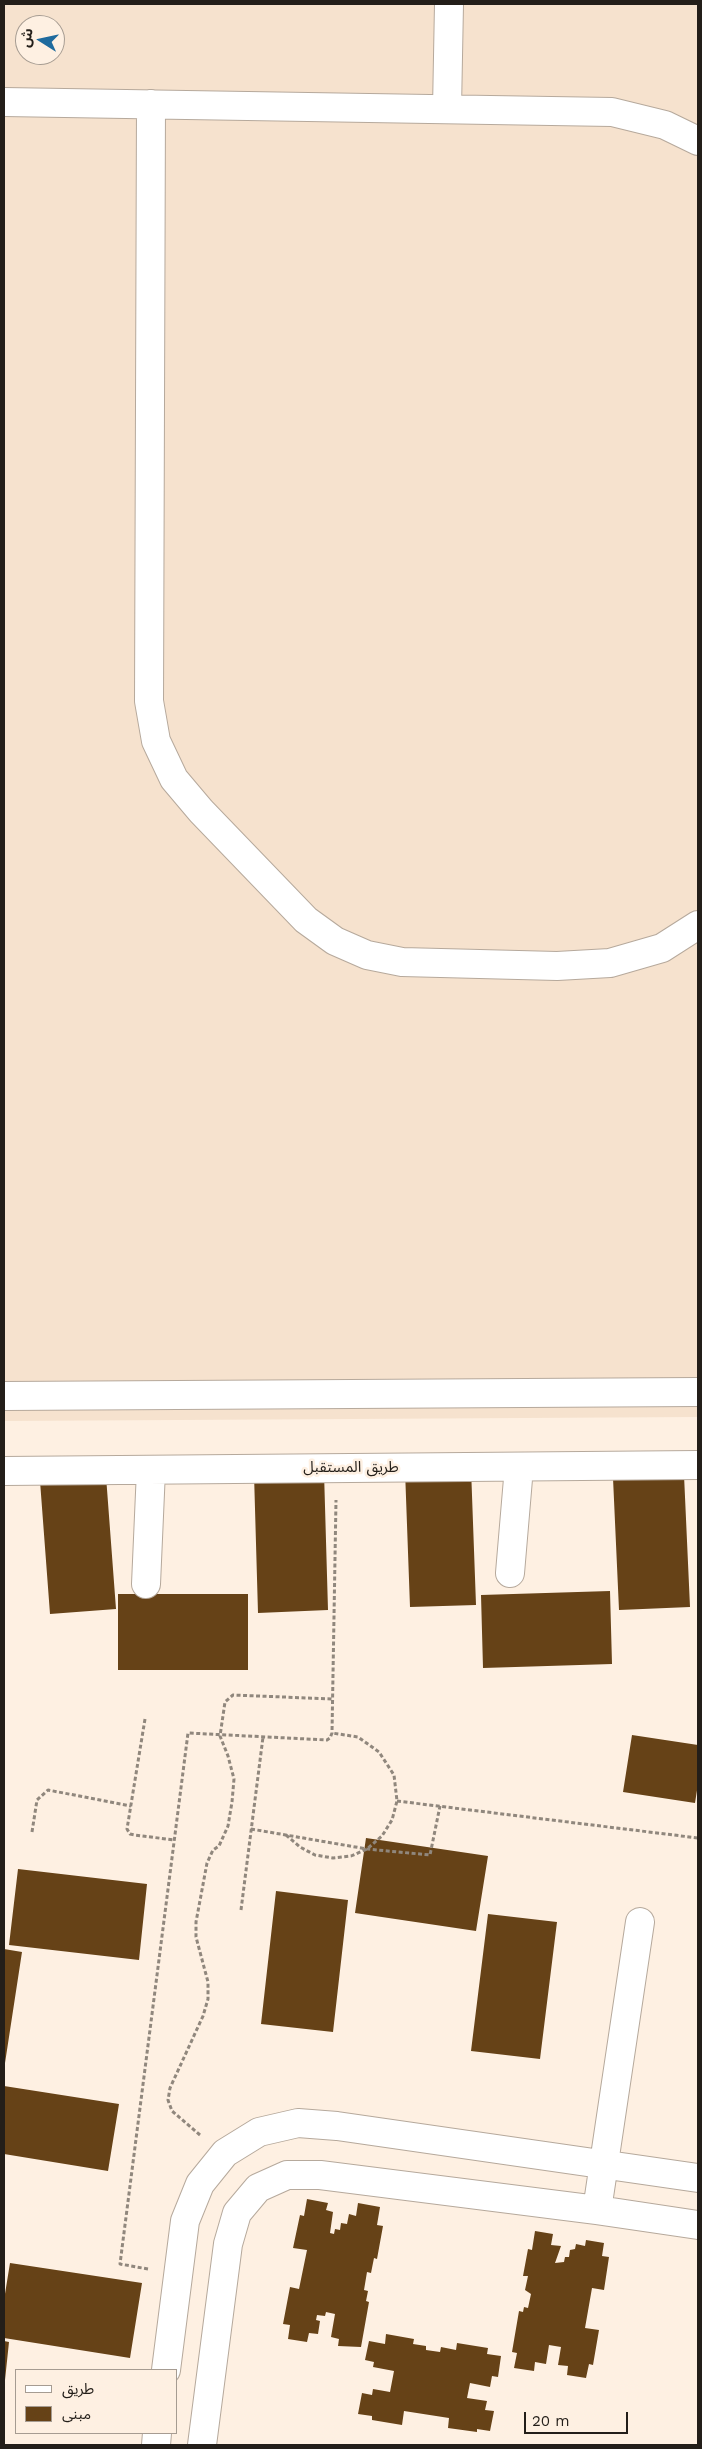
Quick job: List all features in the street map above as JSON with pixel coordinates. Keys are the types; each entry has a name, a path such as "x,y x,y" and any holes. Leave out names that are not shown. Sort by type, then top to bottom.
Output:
{"street":[{"path":"447,109 449,4"},
{"path":"4,102 612,112 665,125 698,141"},
{"path":"151,104 149,701 156,741 174,779 306,920 335,941 367,955 402,962 557,966 610,964 662,948 698,925"},
{"path":"4,1396 698,1392"},
{"name":"طريق المستقبل","path":"4,1471 698,1465"},
{"path":"510,1573 519,1467"},
{"path":"146,1584 151,1470"},
{"path":"597,2210 640,1922"},
{"path":"166,2369 185,2221 200,2184 225,2153 259,2132 298,2123 337,2126 604,2166 698,2178"},
{"path":"203,2445 228,2244 237,2213 258,2188 287,2175 320,2175 597,2210 698,2225"}],"path":[{"path":"178,2275 120,2264 188,1733 326,1740 332,1733 336,1468"},
{"path":"225,2153 180,2120 172,2111 168,2100 170,2088 203,2016 208,1999 208,1982 196,1937 196,1922 207,1863 213,1850 219,1846 228,1826 234,1779 220,1736 225,1702 233,1695 333,1699"},
{"path":"145,1719 127,1829 130,1834 174,1840"},
{"path":"286,1835 300,1847 315,1855 333,1858 351,1856 367,1849 382,1836 392,1820 397,1801 394,1775 379,1752 358,1737 332,1733"},
{"path":"241,1910 263,1737"},
{"path":"32,1832 38,1800 48,1790 131,1806"},
{"path":"397,1801 698,1838"},
{"path":"251,1829 367,1849 430,1855 440,1806"}],"shaded area":[{"path":"4,4 698,4 698,1417 4,1421"}],"building":[{"path":"471,1468 476,1605 410,1607 405,1470"},
{"path":"324,1472 328,1610 258,1613 254,1474"},
{"path":"684,1475 690,1607 619,1610 613,1478"},
{"path":"106,1476 116,1609 50,1614 40,1481"},
{"path":"610,1591 612,1664 483,1668 481,1595"},
{"path":"118,1594 248,1594 248,1670 118,1670"},
{"path":"632,1735 698,1745 698,1784 695,1803 623,1792"},
{"path":"366,1838 488,1856 476,1931 355,1913"},
{"path":"18,1869 147,1884 139,1960 9,1945"},
{"path":"276,1891 348,1900 333,2032 261,2024"},
{"path":"488,1914 557,1922 540,2059 471,2051"},
{"path":"4,1949 22,1952 5,2063 4,2063"},
{"path":"4,2086 119,2104 108,2171 4,2154"},
{"path":"307,2199 328,2203 326,2210 333,2212 330,2233 334,2234 335,2229 340,2230 341,2223 347,2224 349,2214 356,2216 358,2203 380,2207 377,2225 383,2226 377,2259 374,2258 371,2273 367,2272 364,2290 368,2291 366,2301 369,2302 361,2347 338,2346 339,2339 331,2337 335,2314 326,2312 325,2316 317,2315 316,2320 320,2321 318,2334 309,2333 307,2342 288,2339 290,2325 283,2324 290,2287 299,2289 307,2250 293,2248 300,2215 304,2216"},
{"path":"535,2231 553,2234 551,2245 561,2246 555,2263 564,2262 565,2257 569,2257 570,2250 575,2249 576,2244 585,2246 586,2240 604,2243 602,2256 609,2257 604,2290 592,2288 585,2328 599,2330 593,2365 589,2364 586,2378 567,2375 568,2366 558,2365 561,2347 549,2345 546,2364 535,2362 534,2371 514,2368 517,2353 512,2352 519,2311 523,2312 524,2307 528,2308 531,2294 525,2290 528,2276 523,2276 528,2249 532,2250"},
{"path":"10,2263 142,2283 130,2358 4,2338 4,2300"},
{"path":"386,2334 414,2339 413,2344 426,2346 426,2350 440,2352 441,2347 456,2350 457,2343 488,2348 487,2354 501,2356 498,2377 492,2376 490,2387 470,2383 467,2398 487,2401 485,2410 494,2411 490,2431 477,2429 477,2432 448,2428 449,2418 404,2411 402,2425 372,2420 372,2416 358,2414 362,2393 372,2395 373,2389 390,2392 394,2371 373,2367 374,2362 365,2360 369,2341 385,2344"},
{"path":"4,2341 9,2342 5,2380 4,2380"}]}
